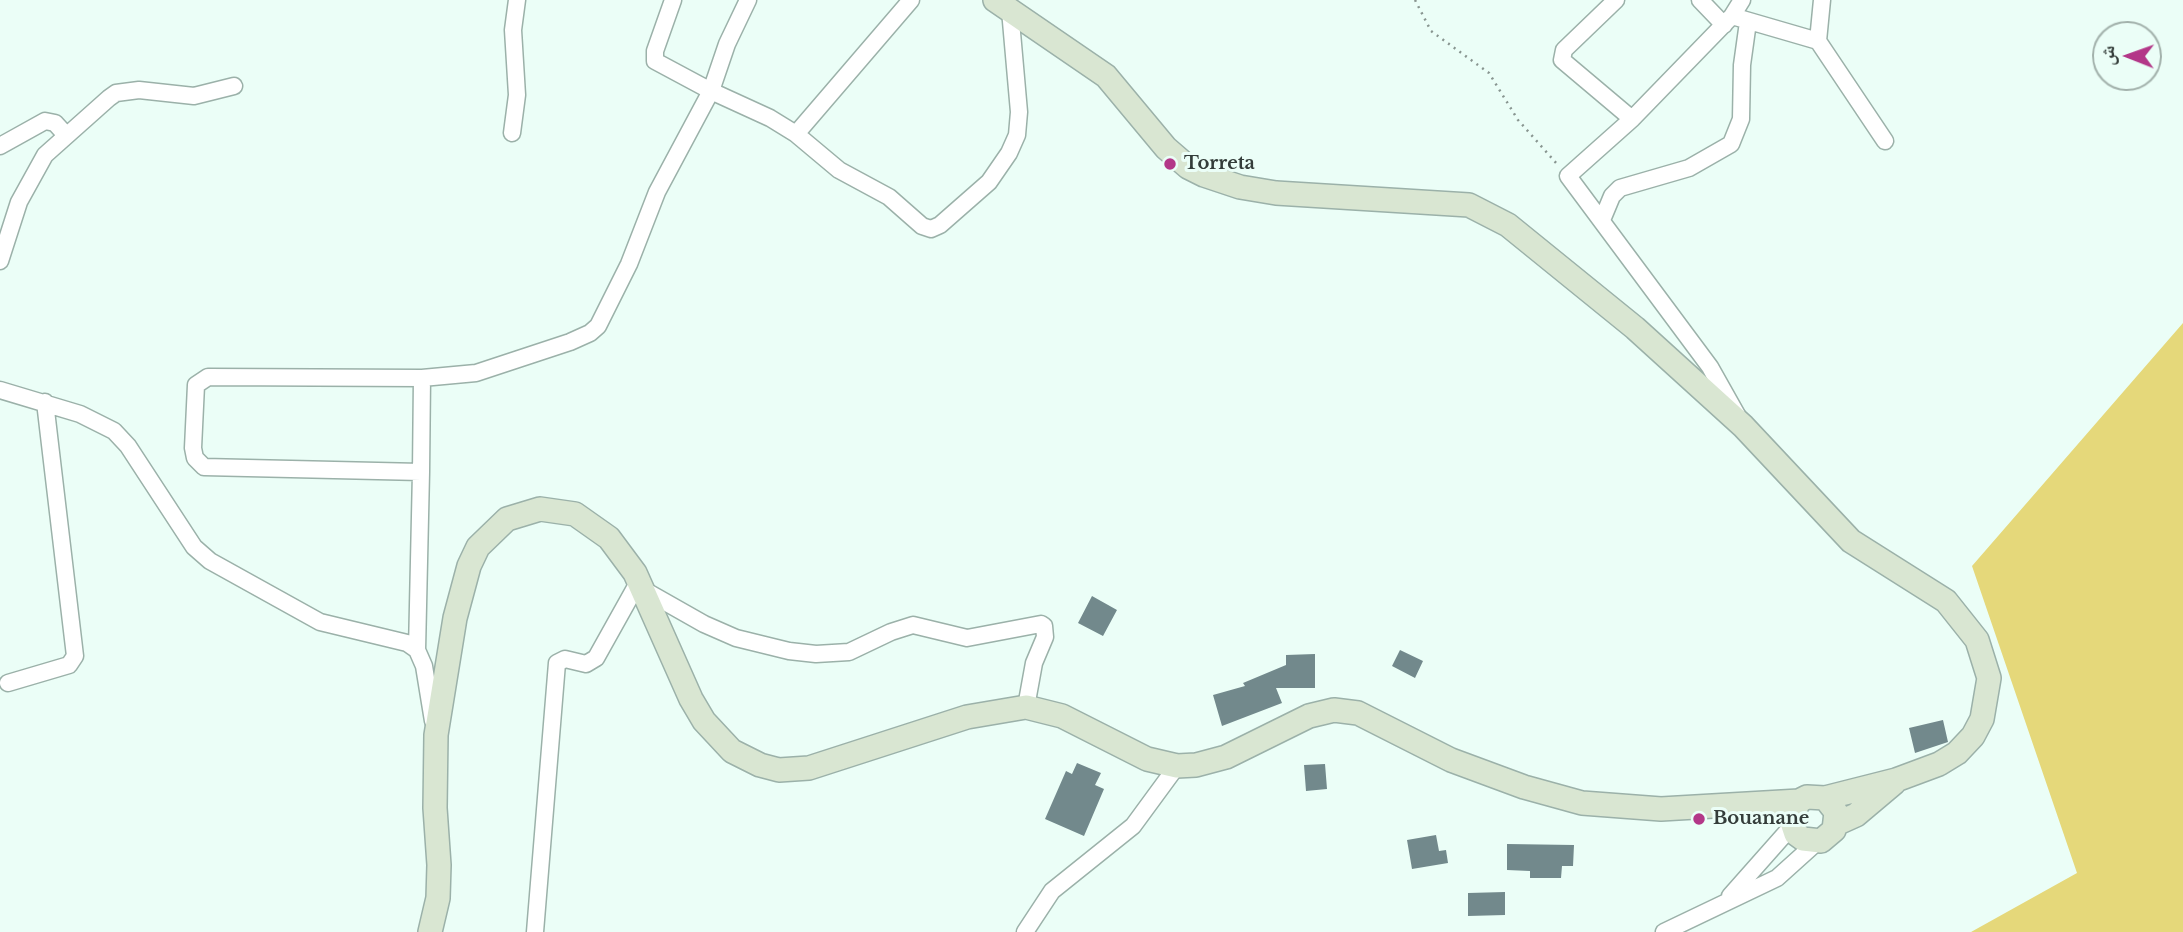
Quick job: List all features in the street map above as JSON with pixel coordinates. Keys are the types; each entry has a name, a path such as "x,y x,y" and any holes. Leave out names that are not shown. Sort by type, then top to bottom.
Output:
{"street":[{"path":"512,133 517,95 513,30 517,0"},
{"path":"673,0 655,51 655,61 711,91 770,117 796,134 839,170 889,197 922,226 935,228 982,190 1014,144 1019,111 1003,5"},
{"path":"421,472 211,469 199,463 193,448 196,385 203,378 422,377 476,373 581,338 598,326 629,264 657,192 711,91 727,44 748,0"},
{"path":"796,134 911,0"},
{"path":"1616,0 1564,50 1562,60 1632,119"},
{"path":"1700,0 1735,21 1818,41"},
{"path":"1602,220 1612,196 1620,188 1631,182 1689,168 1731,144 1741,119 1742,65 1735,21 1742,0"},
{"path":"1822,0 1818,41 1885,141"},
{"path":"1003,5 1107,76 1166,148 1188,167 1204,175 1261,191 1358,199 1446,202 1487,212 1561,266 1742,426 1844,535 1869,554 1947,601 1977,640 1984,657 1989,687 1982,719 1973,737 1957,753 1939,764 1896,780 1825,798 1807,797 1721,906"},
{"path":"1735,21 1568,176 1710,367 1742,426"},
{"path":"0,261 19,202 45,155 65,134 117,93 139,90 194,96 234,86"},
{"path":"0,146 45,121 55,123 65,134"},
{"path":"422,377 417,650 424,666 436,735"},
{"path":"0,381 0,390 96,420 114,431 128,446 194,547 210,561 320,622 407,643 417,650"},
{"path":"8,683 69,665 75,656 45,402"},
{"path":"430,932 438,898 436,735 455,618 469,566 478,547 492,530 525,511 555,509 575,514 610,538 641,585 691,699 704,721 732,751 760,765 779,770 809,768 967,717 1027,707 1062,716 1147,759 1177,766 1212,762 1308,716 1322,711 1345,710 1370,719 1407,741 1451,760 1567,799 1636,808 1762,804 1794,815"},
{"path":"641,585 704,624 736,638 789,651 816,654 849,652 891,632 913,625 967,638 1041,624 1045,626 1045,637 1034,663 1027,707"},
{"path":"535,932 557,663 565,659 586,664 596,658 641,585"},
{"path":"1025,932 1052,891 1133,826 1177,766"},
{"path":"1836,824 1856,815 1896,780"},
{"path":"1664,932 1777,878 1817,842 1829,837 1836,824 1836,812 1825,798"},
{"path":"1794,815 1803,839 1817,842"}],"path":[{"path":"1415,0 1425,24 1437,36 1485,68 1518,120 1568,176"}],"shaded area":[{"path":"2183,323 2183,932 1971,932 2077,873 1972,566"}],"building":[{"path":"1092,596 1117,610 1103,636 1078,623"},
{"path":"1400,650 1423,661 1415,678 1392,666"},
{"path":"1315,654 1315,688 1276,688 1282,703 1222,726 1213,695 1245,686 1243,683 1286,665 1286,655"},
{"path":"1943,720 1948,742 1915,753 1909,728"},
{"path":"1077,763 1101,773 1095,785 1104,789 1084,836 1045,819 1066,771 1072,774"},
{"path":"1325,764 1327,789 1306,791 1304,765"},
{"path":"1436,835 1439,851 1446,850 1448,863 1412,869 1407,840"},
{"path":"1507,844 1574,845 1573,866 1562,866 1561,878 1530,878 1530,871 1507,870"},
{"path":"1505,892 1505,915 1468,916 1468,893"}],"place":[{"name":"Torreta","path":"1170,164"},
{"name":"Bouanane","path":"1699,819"}]}
